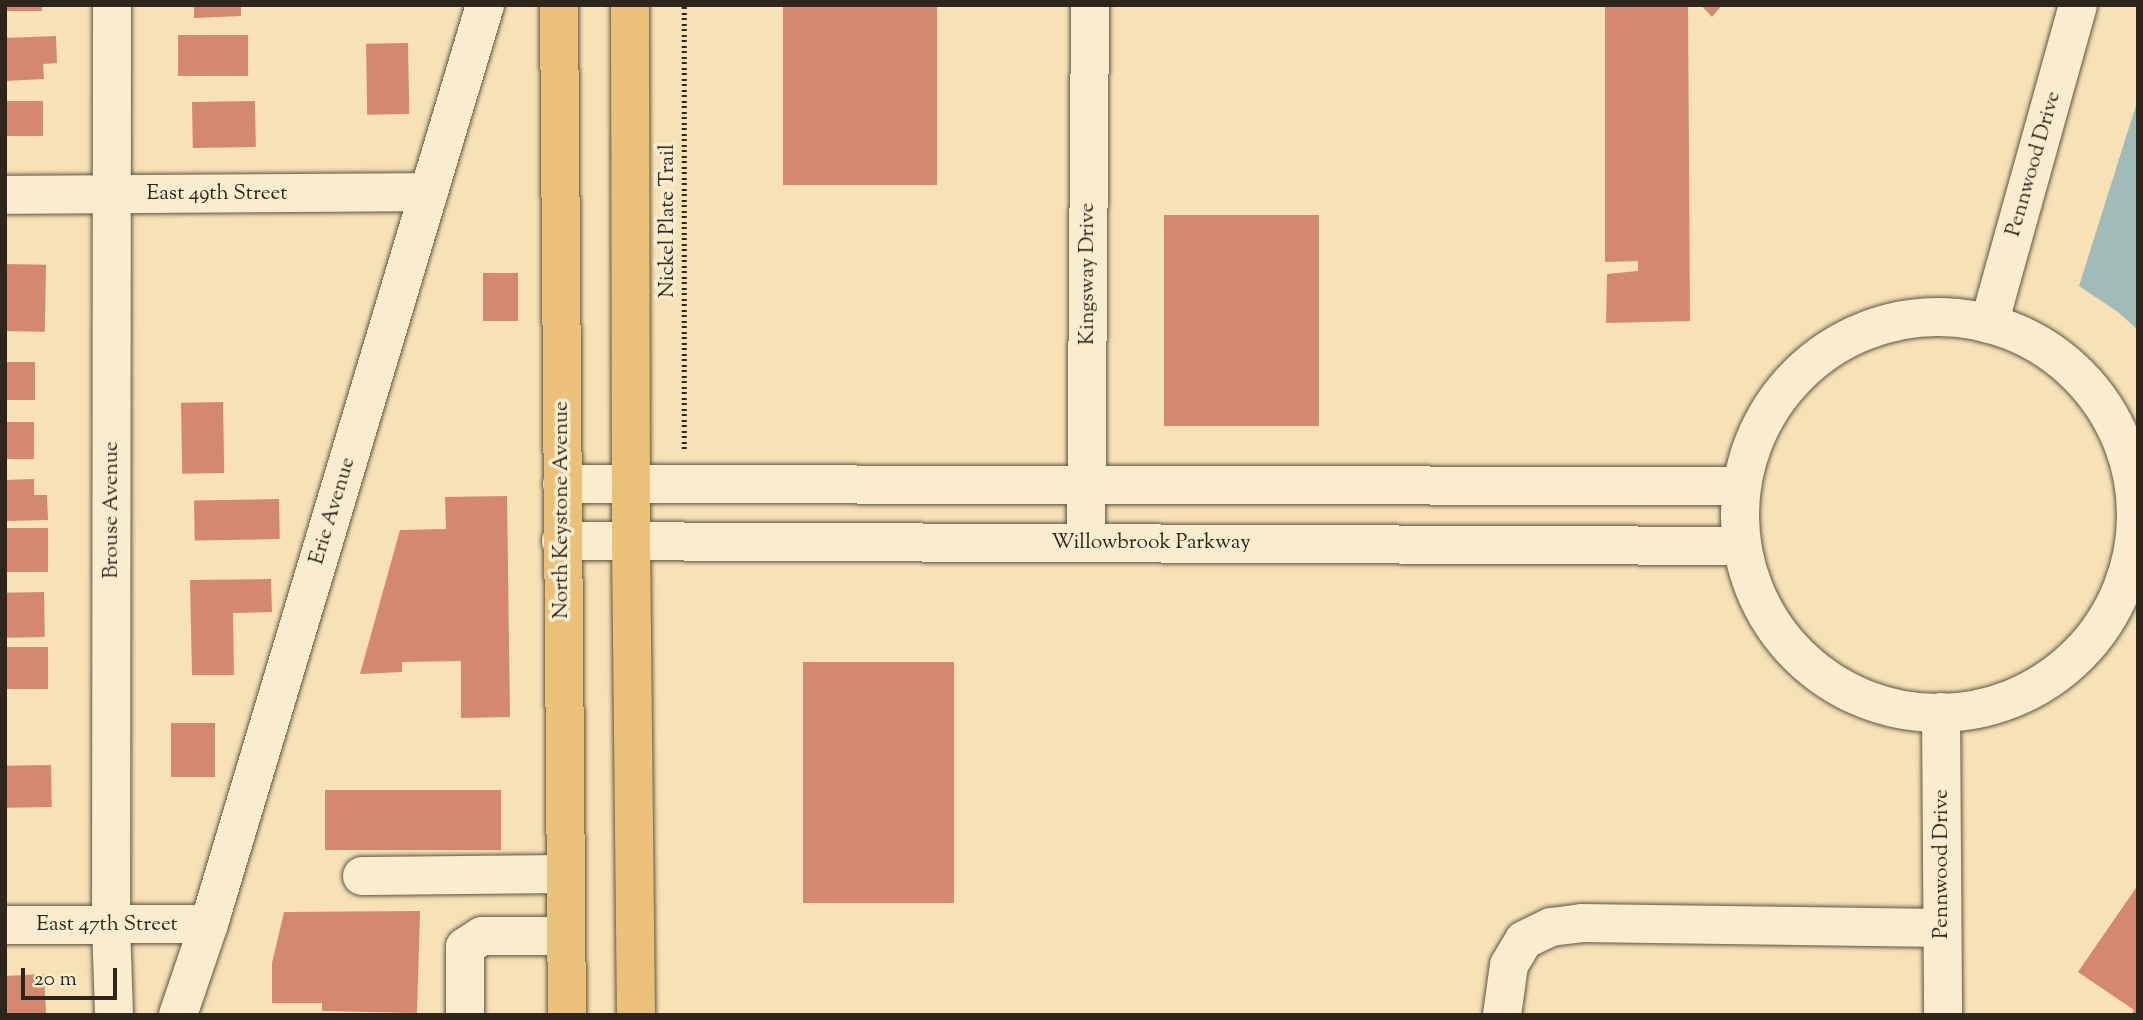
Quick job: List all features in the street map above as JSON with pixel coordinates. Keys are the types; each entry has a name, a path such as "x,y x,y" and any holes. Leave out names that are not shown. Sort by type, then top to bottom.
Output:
{"main road":[{"name":"North Keystone Avenue","path":"559,5 561,541 567,1015"},
{"path":"630,5 631,541 636,1015"}],"street":[{"name":"Brouse Avenue","path":"112,5 114,195 111,924 114,1015"},
{"name":"Erie Avenue","path":"178,1015 209,924 485,5"},
{"name":"Kingsway Drive","path":"1086,543 1090,5"},
{"name":"Pennwood Drive","path":"1989,324 2078,5"},
{"name":"East 49th Street","path":"5,195 429,192"},
{"path":"1944,317 1989,324 2017,333 2057,356 2100,400 2116,426 2131,469 2136,499 2135,535 2127,575 2110,612 2072,661 2039,685 2001,702 1941,712 1885,705 1849,692 1817,672 1790,647 1767,616 1751,582 1742,546 1741,486 1752,443 1773,404 1802,370 1828,350 1858,334 1900,320 1944,317"},
{"path":"562,484 1741,486"},
{"name":"Willowbrook Parkway","path":"561,541 1742,546"},
{"name":"Pennwood Drive","path":"1941,712 1943,1015"},
{"path":"362,876 566,874"},
{"path":"1502,1015 1509,965 1524,940 1551,927 1582,923 1942,928"},
{"name":"East 47th Street","path":"5,925 209,924"},
{"path":"466,1015 465,947 482,936 566,936"}],"path":[{"name":"Nickel Plate Trail","path":"684,5 684,437"}],"water":[{"path":"2138,99 2138,330 2118,312 2079,286"}],"building":[{"path":"5,5 42,5 42,11 5,11"},
{"path":"194,5 241,5 241,16 194,18"},
{"path":"783,5 937,5 937,185 783,185"},
{"path":"1605,5 1688,5 1690,321 1606,323 1607,274 1638,271 1638,261 1605,262"},
{"path":"1701,5 1722,5 1712,17"},
{"path":"178,35 248,35 248,76 178,76"},
{"path":"56,36 57,63 43,64 44,79 5,81 5,38"},
{"path":"408,43 409,114 367,115 366,44"},
{"path":"5,101 43,101 43,136 5,136"},
{"path":"255,101 256,147 193,148 192,102"},
{"path":"1164,215 1319,215 1319,426 1164,426"},
{"path":"5,264 46,265 45,332 5,331"},
{"path":"483,273 518,273 518,321 483,321"},
{"path":"5,362 35,362 35,400 5,400"},
{"path":"223,402 224,473 182,474 181,403"},
{"path":"5,422 34,422 34,459 5,459"},
{"path":"34,479 34,495 47,495 48,520 5,521 5,480"},
{"path":"507,496 510,717 461,718 461,661 402,662 402,672 360,674 400,530 446,529 445,497"},
{"path":"279,499 280,539 195,540 194,500"},
{"path":"5,528 48,528 48,572 5,572"},
{"path":"271,579 272,612 233,613 234,675 192,675 190,580"},
{"path":"44,592 45,637 6,638 5,593"},
{"path":"5,647 48,647 48,689 5,689"},
{"path":"803,662 954,662 954,903 803,903"},
{"path":"171,723 215,723 215,777 171,777"},
{"path":"51,765 52,807 6,808 5,766"},
{"path":"325,790 501,790 501,850 325,850"},
{"path":"2138,885 2138,1015 2131,1015 2134,1010 2078,972"},
{"path":"420,911 417,1013 322,1011 322,1003 272,1003 272,963 284,912"},
{"path":"44,974 46,1015 7,1015 5,976"}]}
